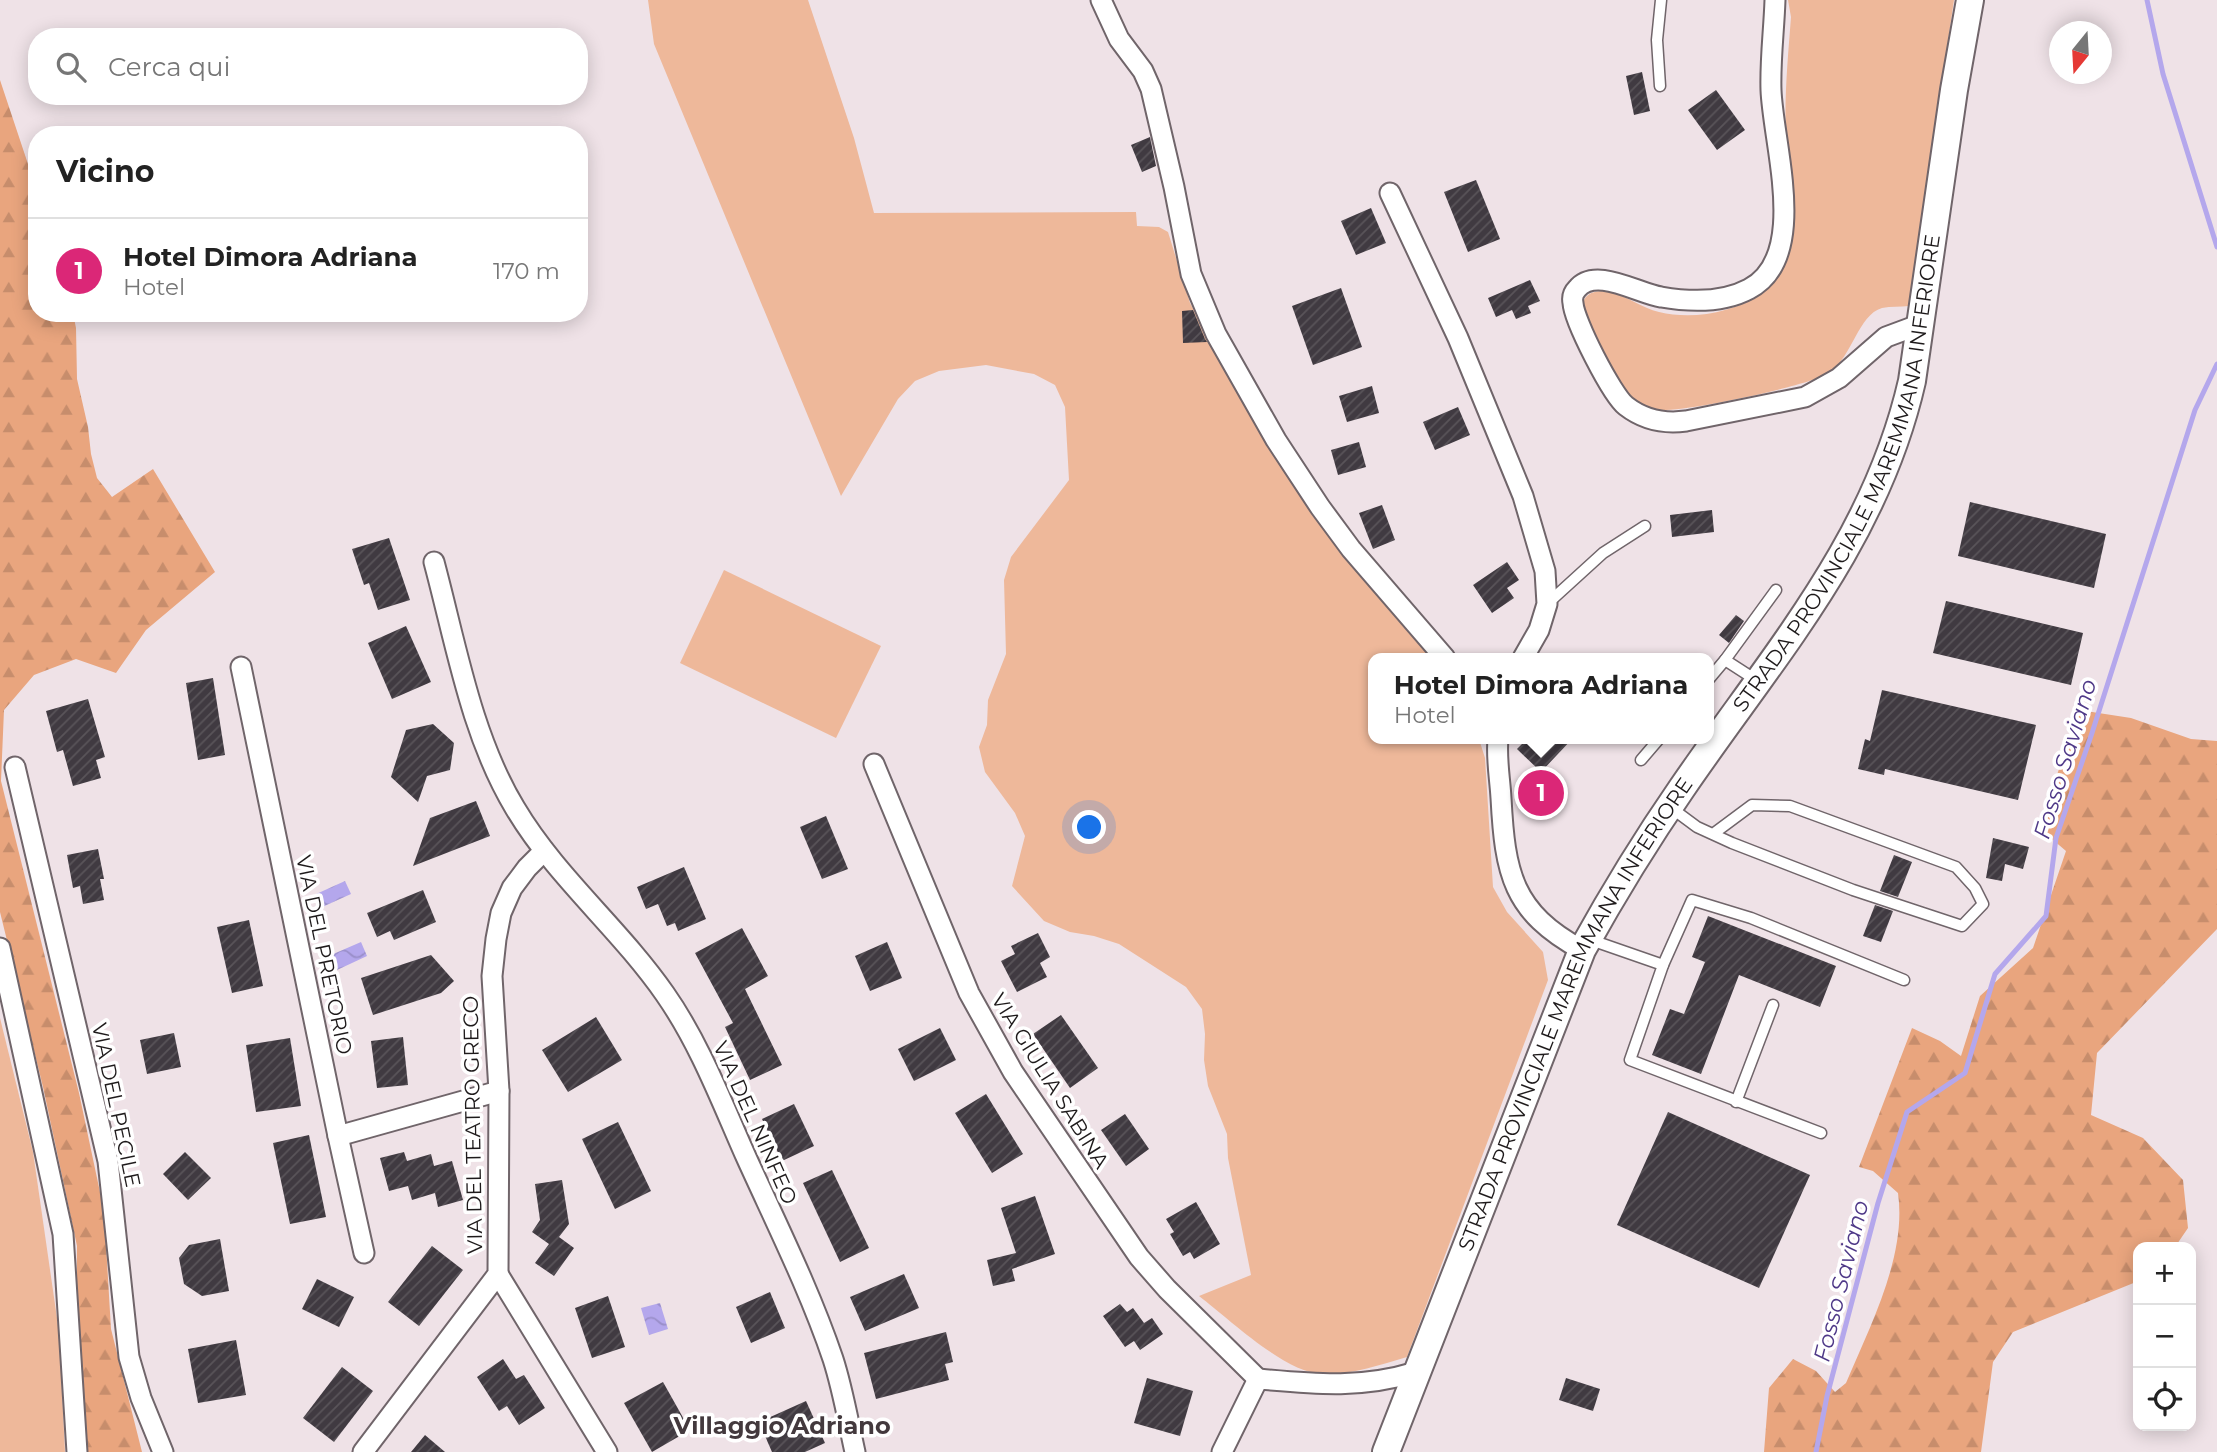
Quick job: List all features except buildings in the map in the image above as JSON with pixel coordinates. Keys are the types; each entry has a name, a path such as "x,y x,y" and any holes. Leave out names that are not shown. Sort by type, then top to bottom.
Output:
{"main road":[{"name":"STRADA PROVINCIALE MAREMMANA INFERIORE","path":"1386,1452 1585,944 1617,888 1670,807 1824,586 1876,491 1901,427 1912,381 1954,90 1970,0"}],"street":[{"path":"1101,0 1119,39 1143,71 1151,89 1191,274 1213,328 1276,440 1320,507 1351,549 1441,653"},
{"path":"1775,0 1771,91 1784,214 1781,250 1771,270 1756,285 1734,296 1702,300 1657,297 1610,281 1591,279 1574,291 1574,311 1617,397 1643,416 1667,422 1686,421 1805,397 1839,378 1886,337 1921,324"},
{"path":"1390,193 1458,338 1523,496 1545,571 1547,604 1539,629 1526,653"},
{"name":"VIA DEL NINFEO","path":"434,562 483,737 514,808 544,851 654,979 692,1039 823,1333 841,1387 855,1452"},
{"name":"VIA DEL PRETORIO","path":"241,667 364,1253"},
{"path":"1491,744 1499,765"},
{"path":"1498,744 1504,845 1507,864 1519,894 1548,928 1585,944"},
{"name":"VIA GIULIA SABINA","path":"874,764 969,993 1013,1072 1139,1256 1167,1289 1258,1379"},
{"name":"VIA DEL PECILE","path":"15,767 110,1170 129,1357 141,1398 163,1452"},
{"name":"VIA DEL TEATRO GRECO","path":"363,1452 498,1274 499,1091 493,999 495,939 501,914 512,888 544,851"},
{"path":"0,948 63,1234 77,1452"},
{"path":"338,1136 499,1091"},
{"path":"498,1274 607,1452"},
{"path":"1222,1452 1258,1379 1348,1385 1379,1382 1416,1372"}],"lane":[{"path":"1660,86 1657,40 1661,0"},
{"path":"1547,604 1603,553 1645,526"},
{"path":"1714,673 1776,590"},
{"path":"1725,660 1759,682"},
{"path":"1641,760 1655,744"},
{"path":"1670,807 1697,827 1713,834 1853,890 1962,926 1983,904 1975,888 1956,867 1790,806 1752,805 1713,834"},
{"path":"1821,1133 1630,1060 1663,965 1692,900 1751,918 1904,980"},
{"path":"1585,944 1663,965"},
{"path":"1737,1102 1773,1004"}],"shaded area":[{"path":"648,0 808,0 854,138 874,213 1136,212 1137,226 1159,227 1168,232 1190,303 1271,452 1343,555 1429,653 1368,653 1368,744 1481,744 1485,758 1493,887 1507,912 1543,952 1548,980 1407,1357 1344,1373 1322,1374 1307,1371 1274,1355 1199,1296 1251,1275 1228,1158 1227,1134 1208,1086 1202,1009 1186,987 1119,944 1070,932 1044,921 1012,886 1025,836 1015,813 985,772 979,747 987,725 988,700 1006,654 1004,580 1011,557 1069,480 1065,407 1055,385 1034,374 986,365 939,371 915,381 898,399 841,496 654,44"},
{"path":"1788,0 1954,0 1909,306 1885,307 1874,312 1861,327 1837,366 1817,378 1717,403 1670,410 1648,408 1632,400 1616,382 1597,344 1582,307 1583,302 1592,293 1605,291 1659,312 1698,315 1725,310 1750,301 1772,282 1789,249 1792,231 1786,124 1791,17"},
{"path":"724,570 881,646 836,738 680,663"},
{"path":"0,1018 33,1152 59,1332 65,1452 0,1452"}],"green space":[{"path":"0,80 28,164 28,322 75,322 77,379 97,478 112,497 153,469 215,572 146,630 116,673 76,659 34,675 4,710 1,781 79,1093 104,1211 111,1329 142,1452 87,1452 76,1336 77,1246 43,1087 0,912"},
{"path":"2079,710 2131,718 2191,739 2217,741 2217,929 2097,1053 2091,1115 2143,1138 2183,1180 2188,1228 2178,1242 2133,1242 2133,1283 2013,1332 1993,1362 1981,1452 1764,1452 1769,1388 1793,1359 1816,1371 1835,1392 1846,1383 1892,1266 1899,1217 1898,1193 1873,1171 1859,1167 1912,1028 1940,1041 1961,1056 1980,996 2033,948 2066,851 2039,828"}],"water":[{"path":"345,881 351,894 320,908 314,895"},
{"path":"361,942 367,956 337,970 331,955"},
{"path":"660,1303 668,1329 649,1335 641,1308"}],"waterway":[{"name":"Fosso Saviano","path":"2147,0 2163,74 2217,247"},
{"name":"Fosso Saviano","path":"1816,1452 1827,1396 1878,1203 1907,1112 1965,1073 1995,974 2046,916 2056,838 2195,410 2217,364"}],"place":[{"name":"Hotel Dimora Adriana","path":"1541,793"}],"district":[{"name":"Villaggio Adriano","path":"782,1426"}]}
